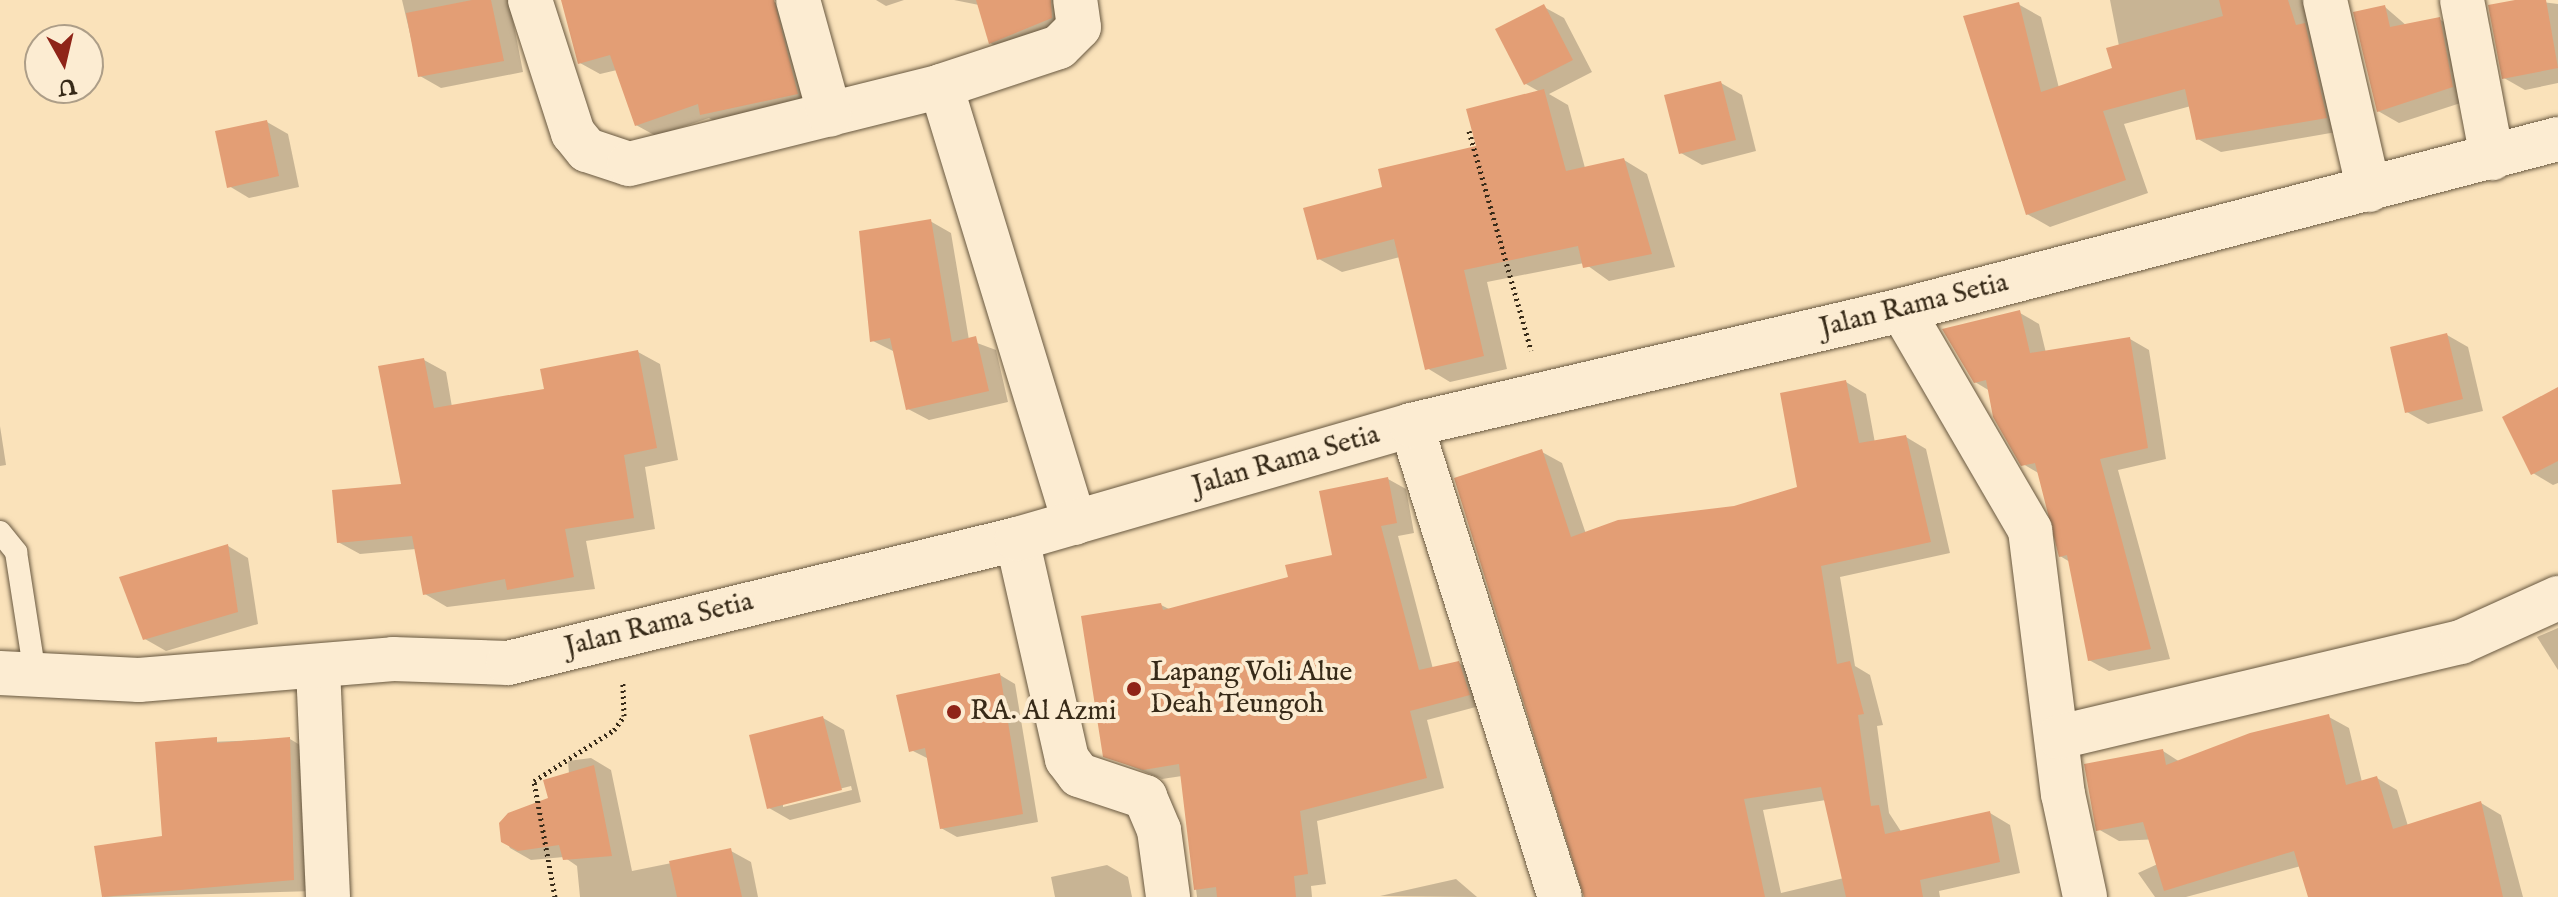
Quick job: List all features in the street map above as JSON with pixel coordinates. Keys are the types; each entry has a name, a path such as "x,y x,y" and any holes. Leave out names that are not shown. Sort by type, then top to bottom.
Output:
{"street":[{"path":"530,0 573,133 608,160 654,162 941,86 1075,37 1075,0"},
{"path":"798,0 830,115"},
{"path":"2325,0 2369,190"},
{"path":"2462,0 2492,158"},
{"path":"941,86 1075,523"},
{"name":"Jalan Rama Setia","path":"18,674 139,680 318,668 393,659 508,663 1017,539 1411,425 1902,310 2558,139"},
{"path":"1902,310 2030,530 2085,897"},
{"path":"1411,425 1560,897"},
{"path":"1017,539 1067,759 1079,775 1145,797 1146,815 1159,830 1168,897"},
{"path":"2059,737 2461,642 2558,598"},
{"path":"318,668 328,897"}],"lane":[{"path":"0,532 16,552 18,674"}],"path":[{"path":"1469,131 1544,394"},
{"path":"555,897 534,781 624,716 621,635"}],"building":[{"path":"472,0 491,0 504,61 418,77 406,13"},
{"path":"561,0 774,0 798,94 700,115 698,104 635,126 610,55 578,64"},
{"path":"976,0 1051,0 1052,18 989,44"},
{"path":"2219,0 2288,0 2296,25 2305,23 2327,118 2196,140 2185,89 2103,111 2126,180 2026,215 1963,16 2019,2 2041,92 2112,68 2106,48 2223,16"},
{"path":"2515,0 2546,0 2558,68 2502,79 2488,5"},
{"path":"1544,4 1573,60 1524,85 1495,29"},
{"path":"2385,5 2390,27 2440,17 2453,87 2377,112 2353,12"},
{"path":"1721,81 1736,140 1679,154 1664,95"},
{"path":"1544,89 1566,171 1624,158 1652,254 1583,268 1578,246 1464,270 1484,356 1425,370 1394,239 1317,260 1303,208 1382,187 1378,169 1476,146 1466,109"},
{"path":"267,120 279,176 227,188 215,131"},
{"path":"931,219 952,342 976,336 989,391 906,410 890,338 870,342 859,231"},
{"path":"2020,310 2030,353 2130,337 2148,448 2100,459 2151,649 2088,661 2067,555 2059,557 2035,463 2021,466 1993,417 1986,380 1974,383 1942,329"},
{"path":"2447,333 2463,399 2405,413 2390,347"},
{"path":"638,350 657,448 624,455 634,518 565,529 574,577 507,590 505,579 423,595 412,536 337,543 332,490 401,484 378,366 424,358 434,408 544,389 540,369"},
{"path":"1846,380 1859,443 1906,435 1931,542 1821,566 1837,664 1850,661 1864,714 1858,715 1871,806 1879,805 1885,834 1990,811 2000,862 1920,880 1923,897 1846,897 1821,787 1744,799 1765,897 1584,897 1454,478 1542,449 1571,537 1618,520 1734,506 1797,487 1780,393"},
{"path":"2558,387 2558,461 2531,475 2502,417"},
{"path":"1388,477 1397,523 1381,526 1419,670 1459,661 1470,695 1410,711 1427,778 1300,811 1308,874 1294,876 1296,897 1217,897 1216,887 1194,890 1179,764 1143,770 1103,757 1081,616 1161,603 1163,610 1288,577 1285,565 1332,555 1319,491"},
{"path":"228,544 238,612 143,640 119,577"},
{"path":"1000,673 1023,814 940,829 925,748 909,752 896,695"},
{"path":"2329,714 2346,785 2377,776 2393,829 2481,801 2503,897 2308,897 2294,851 2164,891 2143,822 2096,831 2084,764 2163,749 2166,765 2250,733"},
{"path":"823,716 842,790 767,809 749,735"},
{"path":"217,737 217,743 290,737 294,880 102,897 94,846 162,836 155,742"},
{"path":"594,765 612,856 563,860 559,845 518,851 501,842 499,823 508,813 548,798 543,780"},
{"path":"731,848 742,897 677,897 669,861"}],"place":[{"name":"Lapang Voli Alue Deah Teungoh","path":"1134,689"},
{"name":"RA. Al Azmi","path":"954,712"}]}
